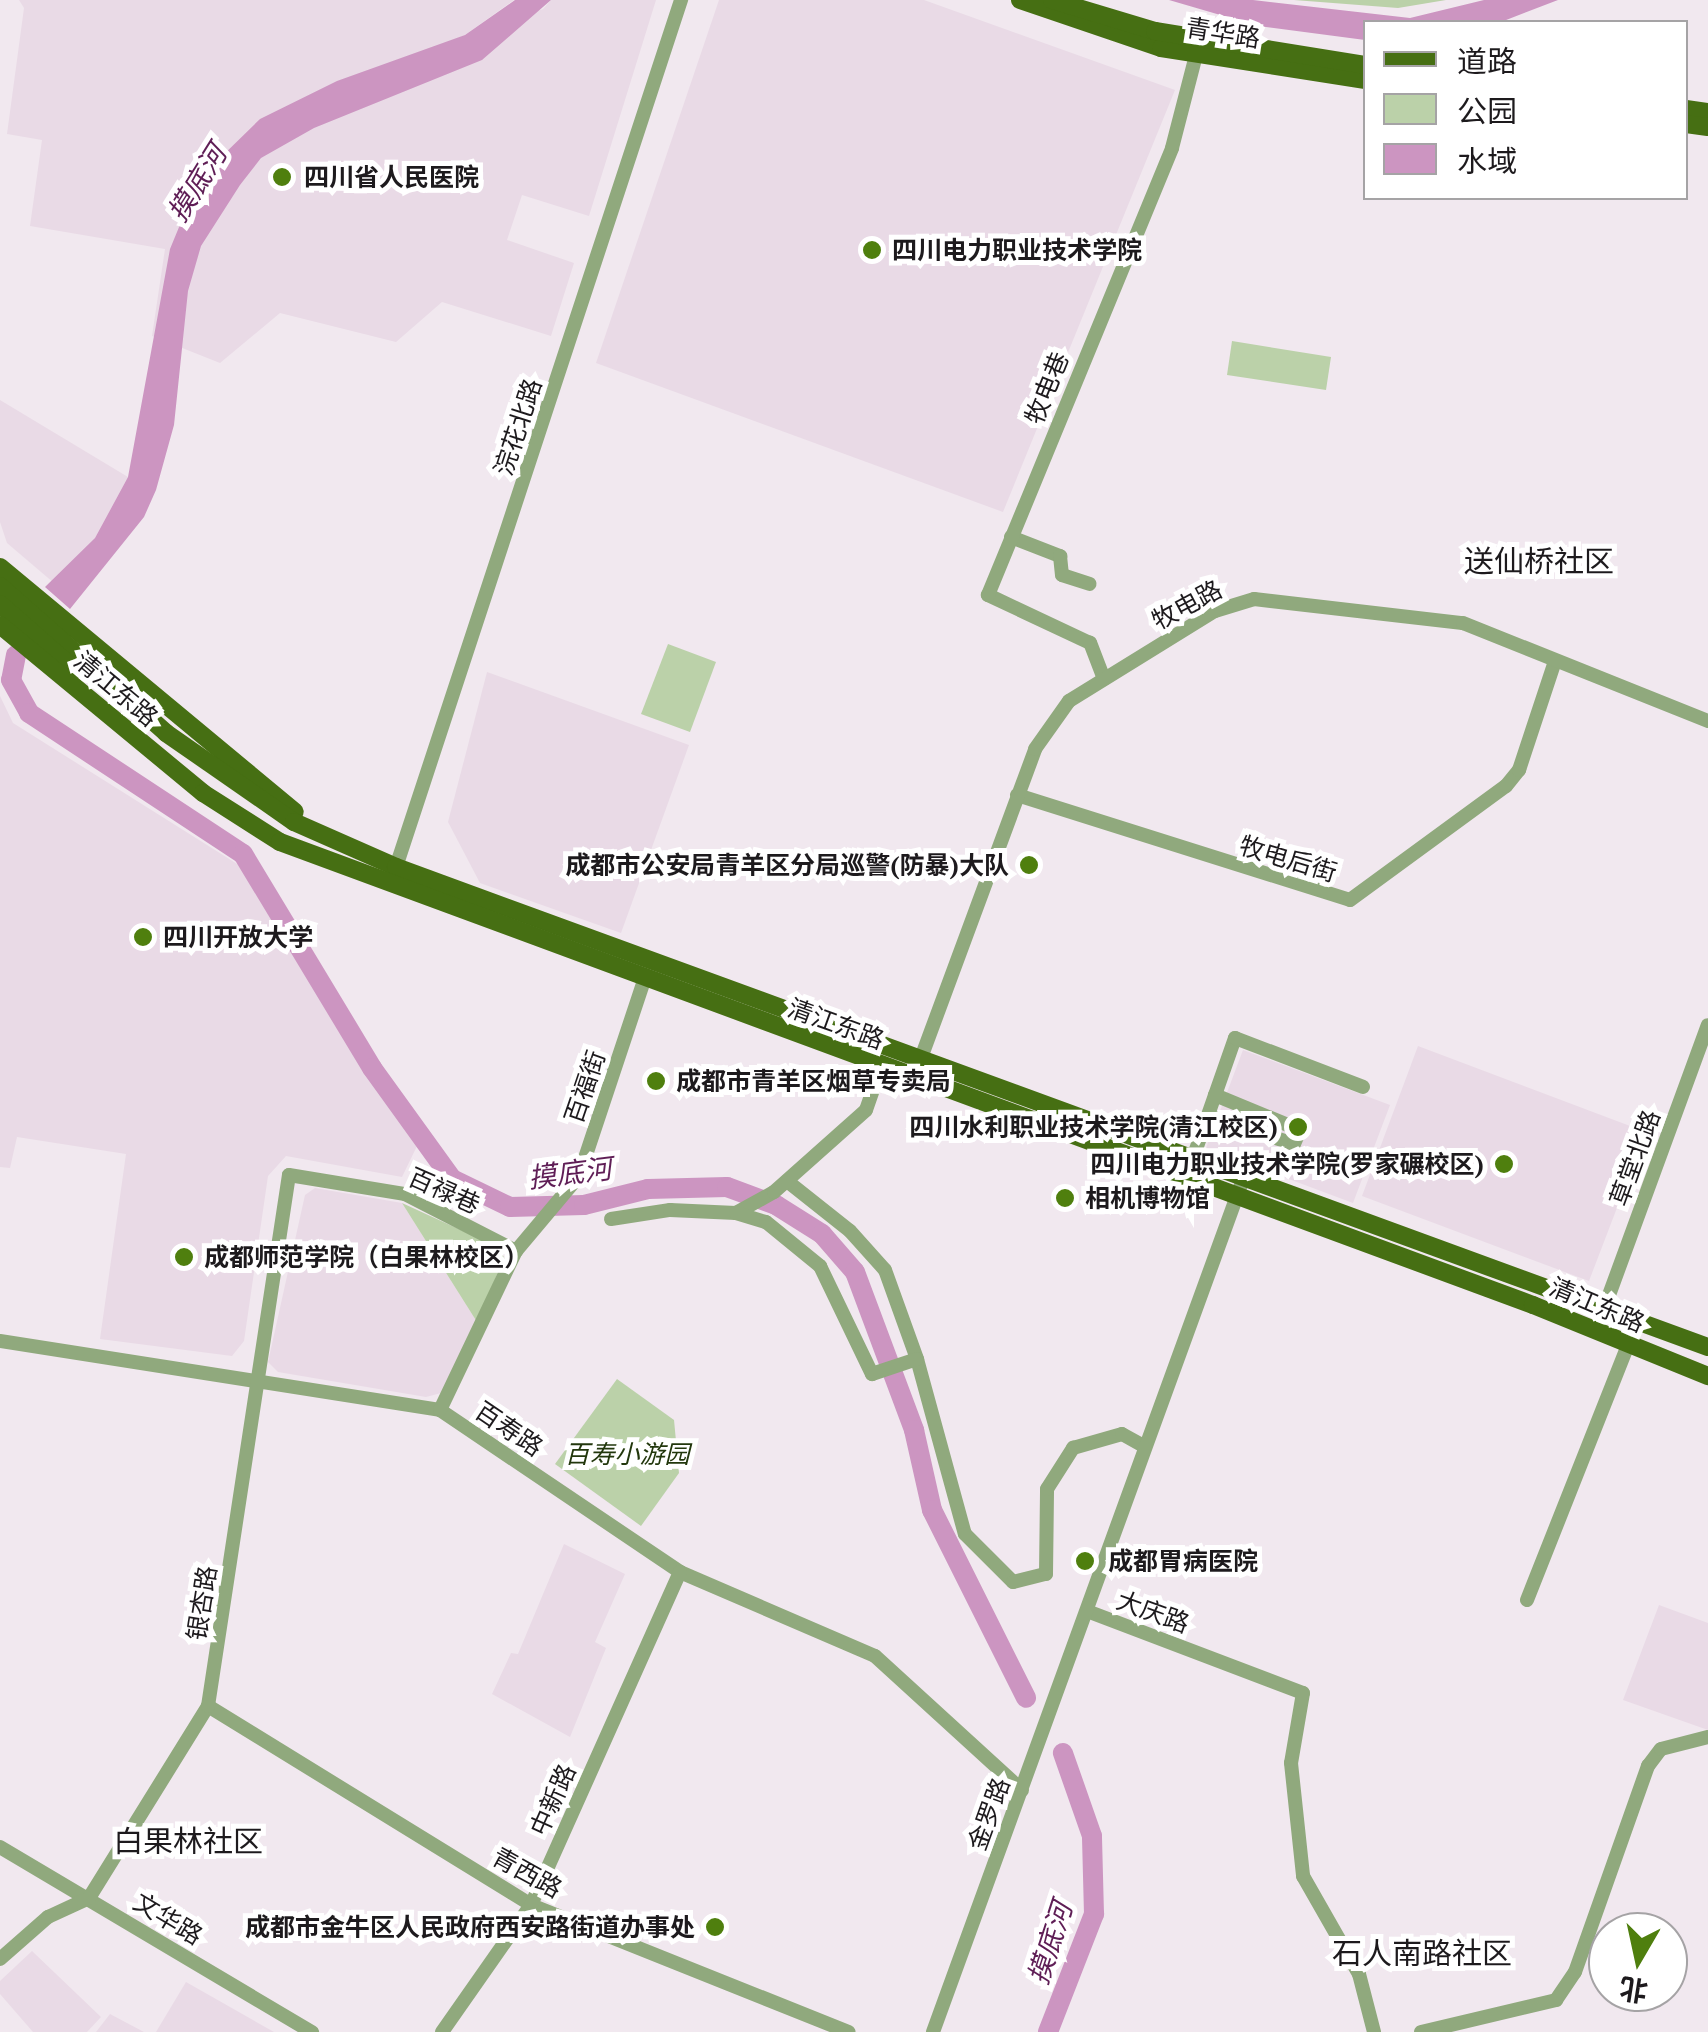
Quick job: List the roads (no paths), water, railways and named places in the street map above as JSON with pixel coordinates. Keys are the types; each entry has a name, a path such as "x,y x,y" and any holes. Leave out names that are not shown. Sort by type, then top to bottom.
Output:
{"main road":[{"name":"青华路","path":"1020,0 1114,36 1196,55 1363,80"},
{"name":"青华路","path":"1052,0 1155,31 1363,65"},
{"name":"清江东路","path":"0,567 332,838 396,867 1194,1155 1708,1346"},
{"path":"0,586 253,806 332,838"},
{"path":"0,604 156,740 322,858"},
{"name":"清江东路","path":"0,624 236,818 322,858 644,981 1237,1195 1629,1342 1708,1376"}],"street":[{"name":"浣花北路","path":"396,867 681,0"},
{"name":"牧电巷","path":"1104,679 1090,643 988,595 1172,148 1196,55"},
{"path":"1012,537 1060,556 1062,574 1090,584"},
{"name":"牧电路","path":"921,1058 1034,749 1069,701 1215,611 1254,599 1463,623 1554,664 1708,720"},
{"name":"牧电后街","path":"1017,795 1350,900 1506,786 1519,770 1554,664"},
{"name":"百福街","path":"440,1410 516,1251 579,1176 644,981"},
{"name":"草堂北路","path":"1605,1306 1708,1025"},
{"path":"1194,1155 1236,1038 1363,1087"},
{"path":"610,1219 670,1210 740,1210 774,1192 866,1110 881,1067"},
{"path":"1208,1116 1294,1144 1300,1130 1215,1094"},
{"name":"大庆路","path":"1246,1174 1087,1611 1302,1693 1292,1764 1303,1876 1359,1974 1374,2032"},
{"name":"百禄巷","path":"290,1175 405,1194 516,1251"},
{"name":"银杏路","path":"89,1898 208,1706 290,1175"},
{"path":"787,1181 850,1231 885,1270 964,1534 1013,1582 1046,1574 1047,1489 1072,1448 1122,1434 1144,1446"},
{"path":"740,1210 793,1239 820,1266 872,1374 911,1362"},
{"name":"百寿路","path":"0,1342 440,1410 680,1572 875,1656 1022,1790"},
{"path":"1527,1600 1629,1342"},
{"name":"中新路","path":"442,2032 531,1905 680,1572"},
{"name":"金罗路","path":"933,2032 1087,1611"},
{"name":"青西路","path":"208,1706 531,1905 849,2032"},
{"path":"1422,2032 1556,2000 1568,1988 1648,1766 1661,1749 1708,1737"},
{"name":"文华路","path":"0,1848 312,2032"},
{"path":"0,1959 48,1916 89,1898"}],"water":[{"path":"515,0 551,0 482,60 314,128 261,158 240,185 201,246 188,291 174,425 156,490 144,517 70,609 45,587 95,538 128,477 170,249 191,198 216,162 260,119 337,81 465,35"},
{"path":"1169,0 1253,0 1410,18 1484,0 1558,0 1506,20 1363,20 1363,40 1258,26"}],"waterway":[{"name":"摸底河","path":"16,655 11,680 29,713 243,854 372,1068 452,1179 510,1207 584,1205 648,1189 727,1187 776,1205 822,1234 855,1272 914,1430 932,1510 1026,1698"},
{"name":"摸底河","path":"1048,2032 1094,1914 1092,1836 1063,1753"}],"place":[{"name":"四川省人民医院","path":"282,177"},
{"name":"四川电力职业技术学院","path":"872,250"},
{"name":"成都市公安局青羊区分局巡警(防暴)大队","path":"1029,865"},
{"name":"四川开放大学","path":"143,937"},
{"name":"成都市青羊区烟草专卖局","path":"656,1081"},
{"name":"四川水利职业技术学院(清江校区)","path":"1298,1127"},
{"name":"四川电力职业技术学院(罗家碾校区)","path":"1504,1164"},
{"name":"相机博物馆","path":"1065,1198"},
{"name":"成都师范学院（白果林校区）","path":"184,1257"},
{"name":"成都胃病医院","path":"1085,1561"},
{"name":"成都市金牛区人民政府西安路街道办事处","path":"715,1927"}],"district":[{"name":"送仙桥社区","path":"1539,561"},
{"name":"白果林社区","path":"188,1841"},
{"name":"石人南路社区","path":"1422,1953"}],"park label":[{"name":"百寿小游园","path":"627,1454"}]}
